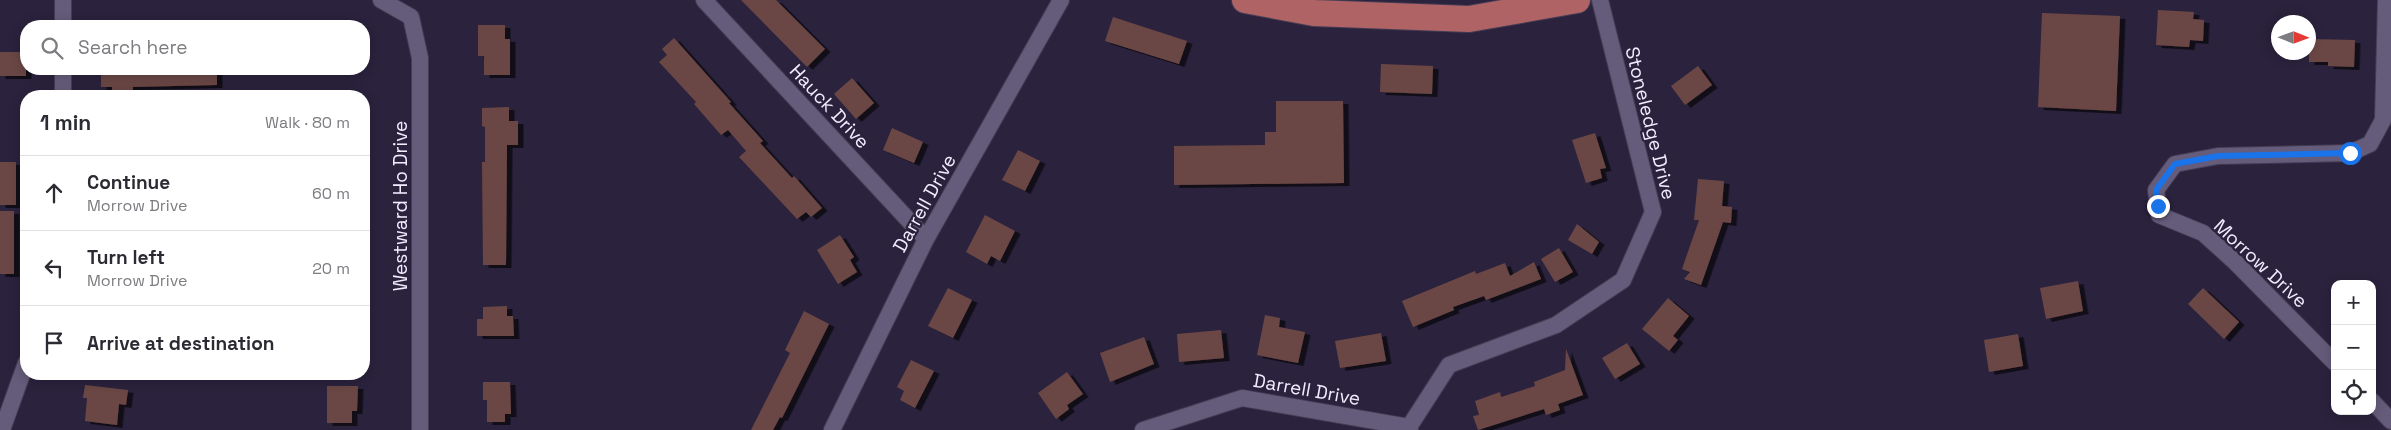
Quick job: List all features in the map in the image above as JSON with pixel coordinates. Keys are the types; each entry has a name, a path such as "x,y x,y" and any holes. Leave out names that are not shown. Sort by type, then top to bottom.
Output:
{"main road":[{"path":"1246,0 1314,13 1469,19 1577,0"}],"street":[{"path":"63,0 63,20"},
{"name":"Westward Ho Drive","path":"381,0 411,17 420,58 420,430"},
{"name":"Hauck Drive","path":"704,0 926,239"},
{"name":"Darrell Drive","path":"832,430 926,239 1061,0"},
{"name":"Stoneledge Drive","path":"1409,429 1449,366 1556,325 1623,280 1653,212 1600,0"},
{"name":"Morrow Drive","path":"2331,359 2234,260 2203,233 2159,215 2156,190 2175,164 2218,156 2350,153 2370,144 2384,120 2386,0"},
{"path":"62,90 63,75"},
{"path":"2,430 20,380"},
{"name":"Darrell Drive","path":"1143,430 1242,398 1409,429"},
{"path":"2376,405 2391,421"}],"building":[{"path":"741,0 776,0 825,49 807,67"},
{"path":"2158,10 2194,12 2193,19 2204,20 2203,41 2190,40 2189,47 2156,45"},
{"path":"2042,13 2120,16 2116,111 2038,107"},
{"path":"1113,17 1187,41 1179,64 1105,41"},
{"path":"478,25 505,25 505,39 510,39 510,75 484,75 484,56 478,56"},
{"path":"674,38 763,141 760,143 792,178 794,176 822,208 811,217 806,212 797,219 739,157 746,151 728,130 721,135 694,104 696,102 659,62 667,55 662,49"},
{"path":"2316,39 2355,40 2354,67 2328,66 2328,62 2309,62 2309,60 2316,60"},
{"path":"0,52 20,52 20,75 26,76 0,76"},
{"path":"1381,64 1433,66 1432,94 1380,92"},
{"path":"1698,66 1712,85 1685,105 1671,86"},
{"path":"101,75 217,75 217,85 133,87 133,90 112,90 112,87 101,87"},
{"path":"852,78 874,103 856,119 834,94"},
{"path":"1276,101 1343,101 1344,183 1174,185 1174,146 1265,145 1265,132 1276,132"},
{"path":"509,107 509,121 518,121 518,145 507,145 506,265 483,265 482,162 485,162 485,127 482,126 482,108"},
{"path":"892,128 923,142 914,163 883,150"},
{"path":"1595,133 1606,168 1600,169 1602,178 1586,183 1572,140"},
{"path":"1018,150 1040,161 1025,191 1002,180"},
{"path":"0,162 16,162 16,205 0,205"},
{"path":"1698,179 1724,181 1722,206 1732,207 1731,223 1723,222 1701,285 1684,279 1690,272 1682,269 1699,220 1694,220"},
{"path":"0,211 14,211 14,274 0,274"},
{"path":"985,215 1015,231 1000,261 991,256 987,264 966,252"},
{"path":"1577,224 1599,242 1592,254 1568,240"},
{"path":"840,235 854,257 850,260 857,272 838,284 817,250"},
{"path":"1559,248 1573,272 1555,282 1541,259"},
{"path":"1534,262 1541,279 1486,300 1484,296 1453,307 1454,310 1413,327 1402,301 1475,271 1476,274 1505,263 1510,276"},
{"path":"2078,281 2083,311 2046,319 2040,288"},
{"path":"948,288 972,300 953,338 928,326"},
{"path":"2203,288 2239,322 2224,339 2188,304"},
{"path":"1668,298 1689,316 1673,336 1678,340 1669,351 1642,329"},
{"path":"507,306 507,316 513,316 514,336 477,336 477,319 483,319 483,307"},
{"path":"804,311 829,324 782,418 780,417 773,430 751,430 790,353 785,350"},
{"path":"1265,315 1280,318 1279,327 1305,332 1298,363 1257,355"},
{"path":"1221,330 1224,358 1179,362 1177,334"},
{"path":"1381,333 1386,361 1340,368 1335,341"},
{"path":"2018,334 2023,366 1989,372 1984,340"},
{"path":"1144,337 1154,364 1110,382 1100,353"},
{"path":"1627,343 1640,364 1615,379 1602,358"},
{"path":"1566,349 1583,395 1558,404 1560,410 1546,415 1544,409 1478,430 1473,416 1479,415 1475,401 1500,392 1501,397 1535,386 1534,382 1565,370"},
{"path":"911,360 934,371 915,408 900,400 904,391 897,387"},
{"path":"1067,372 1083,394 1067,405 1069,409 1056,419 1038,393"},
{"path":"483,382 510,382 511,414 505,414 505,422 487,422 487,400 483,400"},
{"path":"85,385 128,390 126,405 119,404 117,425 85,421 87,398 83,398"},
{"path":"327,386 358,386 357,411 352,411 352,423 327,423"}],"route":[{"path":"2158,206 2156,190 2175,164 2218,156 2350,153"}]}
